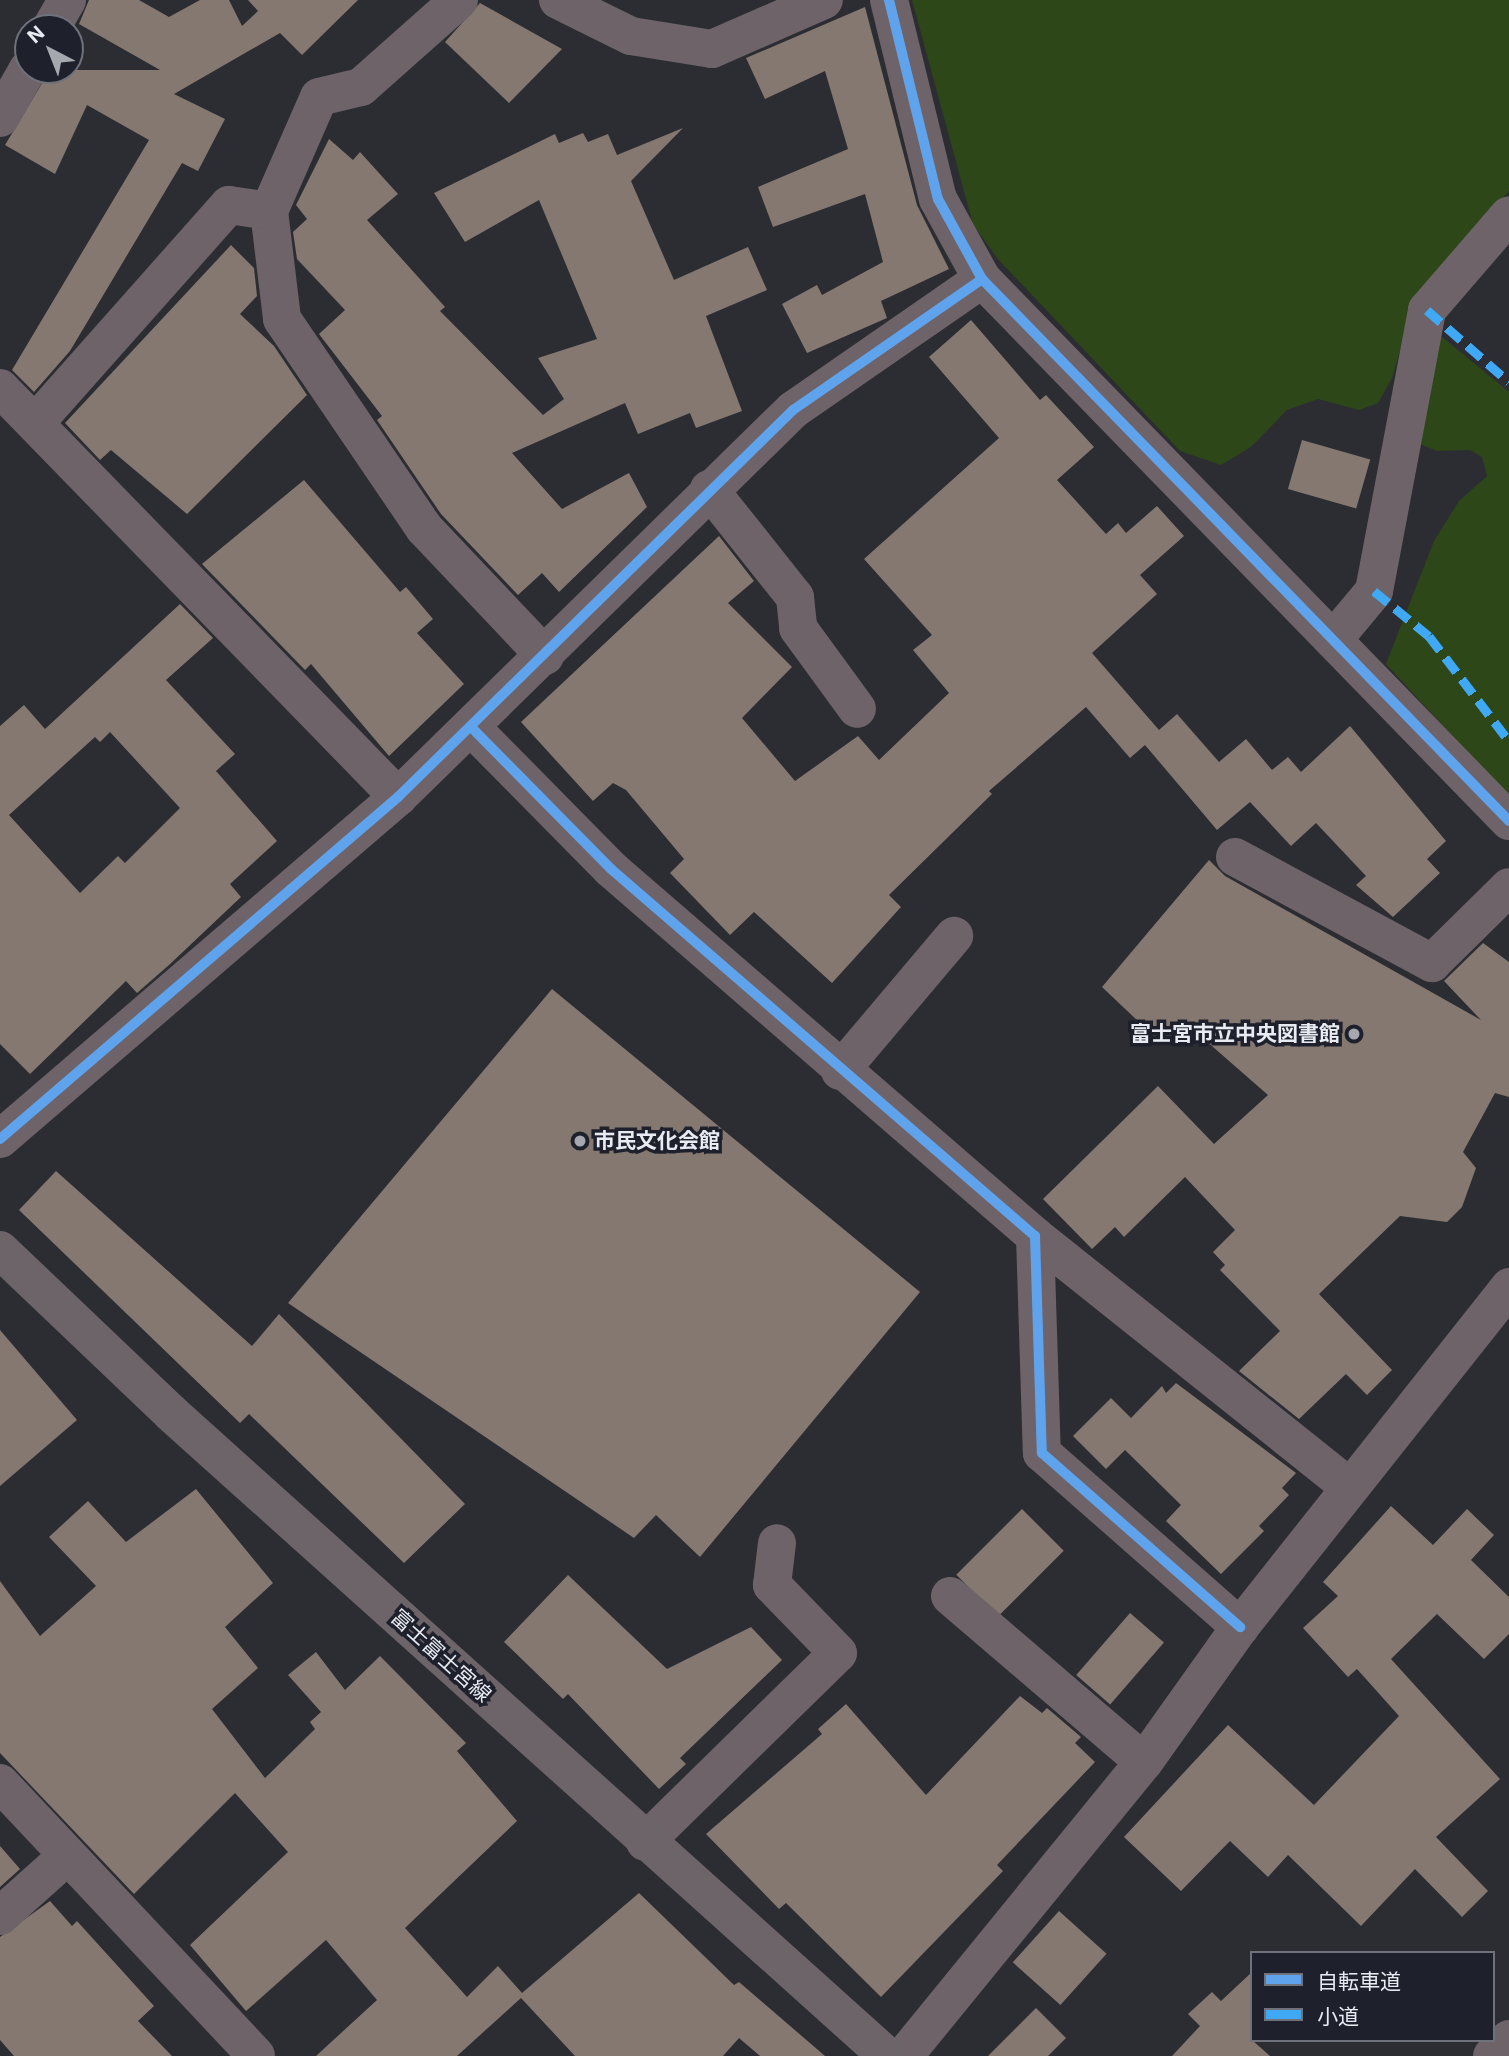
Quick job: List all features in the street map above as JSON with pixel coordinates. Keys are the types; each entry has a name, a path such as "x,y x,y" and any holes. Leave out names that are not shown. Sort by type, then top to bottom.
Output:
{"main road":[{"name":"富士富士宮線","path":"0,1250 171,1413 645,1842 887,2056"}],"street":[{"path":"459,0 361,87 319,97 270,211 282,319 424,528 545,656"},
{"path":"558,0 631,36 712,49 824,0"},
{"path":"889,0 939,198 982,279 1509,821"},
{"path":"0,118 19,84"},
{"path":"37,421 229,205 270,211"},
{"path":"1333,640 1374,591 1427,310 1509,215"},
{"path":"0,1139 398,797 472,728 709,489 793,410 982,279"},
{"path":"0,388 37,421 398,797"},
{"path":"709,489 795,597 799,628 857,709"},
{"path":"472,728 611,869 840,1071 1035,1236 1349,1486"},
{"path":"1236,857 1432,963 1509,887"},
{"path":"840,1071 954,936"},
{"path":"1035,1236 1042,1453 1240,1627"},
{"path":"904,2056 1144,1762 1240,1627 1509,1287"},
{"path":"645,1842 838,1653 772,1585 777,1543"},
{"path":"950,1596 1144,1762"},
{"path":"0,1783 66,1857 256,2056"},
{"path":"0,1916 66,1857"},
{"path":"1492,2056 1509,2039"}],"green space":[{"path":"912,0 1509,0 1509,191 1415,298 1392,378 1378,403 1359,410 1318,399 1287,410 1251,447 1221,465 1180,451 997,258 973,224"},
{"path":"1442,337 1509,392 1509,797 1386,664 1434,541 1459,501 1487,476 1482,457 1470,450 1437,451 1420,444 1431,343"}],"building":[{"path":"89,0 139,0 169,17 200,0 229,0 242,26 258,11 248,0 358,0 302,55 280,33 174,94 225,119 198,171 182,163 70,351 34,392 12,370 149,140 87,105 55,174 5,145 42,84 84,84 84,70 160,70 84,27 83,14"},
{"path":"480,3 562,49 509,103 445,42"},
{"path":"865,7 917,205 949,269 881,301 887,318 807,353 782,304 817,285 822,295 883,262 865,194 773,227 758,187 848,149 825,71 765,99 746,58"},
{"path":"683,128 631,181 674,280 748,247 767,290 706,316 742,411 696,428 690,413 638,434 625,403 512,453 562,509 629,473 647,507 559,592 542,573 518,595 441,514 377,420 382,416 319,334 345,310 297,259 293,232 307,219 296,205 329,139 353,160 360,152 398,194 367,220 445,307 440,311 543,415 564,399 538,358 597,339 539,200 465,242 434,193 555,134 559,143 583,133 588,142 608,134 617,155"},
{"path":"231,245 254,268 257,296 240,314 274,346 307,395 187,514 111,450 100,460 65,423"},
{"path":"971,320 1040,400 1046,395 1094,447 1057,480 1106,534 1118,523 1126,533 1157,506 1184,536 1140,575 1157,594 1092,653 1159,730 1177,714 1219,762 1246,739 1272,770 1288,757 1301,772 1350,726 1446,841 1427,859 1440,873 1393,917 1356,885 1366,876 1316,823 1291,846 1250,802 1217,830 1145,745 1130,758 1086,707 989,791 992,794 889,895 901,907 832,983 754,912 730,935 670,873 684,859 626,790 613,783 593,801 521,722 719,536 754,581 728,603 792,667 742,718 795,781 858,736 879,760 949,693 913,650 932,635 864,559 999,438 929,357"},
{"path":"1302,440 1370,460 1356,509 1288,489"},
{"path":"304,480 400,592 406,587 433,619 417,633 464,684 389,756 311,664 305,670 202,564"},
{"path":"180,604 213,638 166,680 235,754 216,771 277,841 230,884 241,897 169,965 137,993 126,981 30,1074 0,1044 0,726 24,705 45,729","holes":["110,732 180,808 125,863 118,856 80,893 9,815 95,737 100,742"]},
{"name":"富士宮市立中央図書館","path":"1209,860 1225,876 1481,1020 1444,981 1483,943 1509,962 1509,1097 1495,1093 1463,1152 1476,1168 1462,1207 1447,1222 1400,1216 1319,1294 1392,1370 1367,1395 1346,1374 1299,1419 1239,1371 1280,1331 1220,1270 1225,1265 1213,1252 1235,1230 1185,1177 1124,1237 1115,1227 1092,1249 1043,1199 1158,1086 1214,1144 1268,1095 1189,1026 1160,1042 1102,987"},
{"name":"市民文化会館","path":"552,989 920,1292 700,1557 656,1515 634,1538 288,1303"},
{"path":"56,1171 252,1346 279,1314 465,1504 404,1563 249,1414 240,1423 19,1210"},
{"path":"0,1330 77,1420 0,1486"},
{"path":"1176,1383 1296,1473 1282,1488 1289,1495 1259,1526 1264,1531 1221,1574 1166,1521 1181,1505 1125,1450 1106,1469 1073,1436 1111,1398 1131,1418 1162,1386 1166,1393"},
{"path":"196,1489 273,1583 225,1627 258,1668 212,1709 265,1778 315,1729 310,1722 321,1712 288,1675 316,1652 345,1690 380,1656 466,1743 457,1751 517,1821 405,1928 467,1997 498,1966 522,1993 639,1893 734,1985 739,1982 825,2056 760,2056 739,2038 723,2056 575,2056 521,1998 457,2056 316,2056 377,2000 326,1940 246,2011 190,1945 288,1852 235,1793 134,1894 0,1753 0,1581 40,1636 96,1586 49,1537 88,1501 126,1542"},
{"path":"1391,1506 1433,1545 1467,1509 1494,1535 1471,1560 1509,1597 1509,1634 1484,1659 1437,1614 1391,1659 1500,1779 1436,1837 1488,1891 1462,1917 1415,1869 1361,1926 1288,1855 1268,1877 1230,1841 1181,1891 1124,1837 1228,1725 1314,1805 1399,1716 1357,1669 1348,1677 1303,1628 1338,1596 1323,1582"},
{"path":"1022,1509 1064,1551 998,1616 956,1575"},
{"path":"568,1575 667,1669 751,1627 782,1660 680,1758 686,1764 659,1789 568,1694 563,1699 504,1642"},
{"path":"1130,1613 1164,1643 1110,1704 1076,1675"},
{"path":"1020,1696 1042,1713 1047,1708 1081,1737 1075,1743 1095,1762 997,1865 1003,1871 881,1997 786,1903 779,1909 706,1834 822,1734 818,1729 846,1704 926,1795"},
{"path":"0,1846 20,1869 0,1887"},
{"path":"50,1901 72,1926 77,1921 154,2006 138,2021 172,2056 14,2056 0,2040 0,1937"},
{"path":"1059,1911 1107,1954 1060,2005 1013,1962"},
{"path":"1250,1974 1250,2042 1254,2042 1270,2056 1172,2056 1200,2026 1188,2014 1212,1992 1221,2001"},
{"path":"1036,2008 1066,2038 1048,2056 988,2056"}],"marked path":[{"path":"1427,310 1509,382"},
{"path":"1374,591 1429,636 1509,741"}],"cycle path":[{"path":"889,0 938,199 982,279 1509,821"},
{"path":"0,1139 398,797 793,410 982,279"},
{"path":"472,728 611,869 1035,1236 1042,1453 1240,1627"}],"place":[{"name":"富士宮市立中央図書館","path":"1354,1034"},
{"name":"市民文化会館","path":"580,1141"}]}
